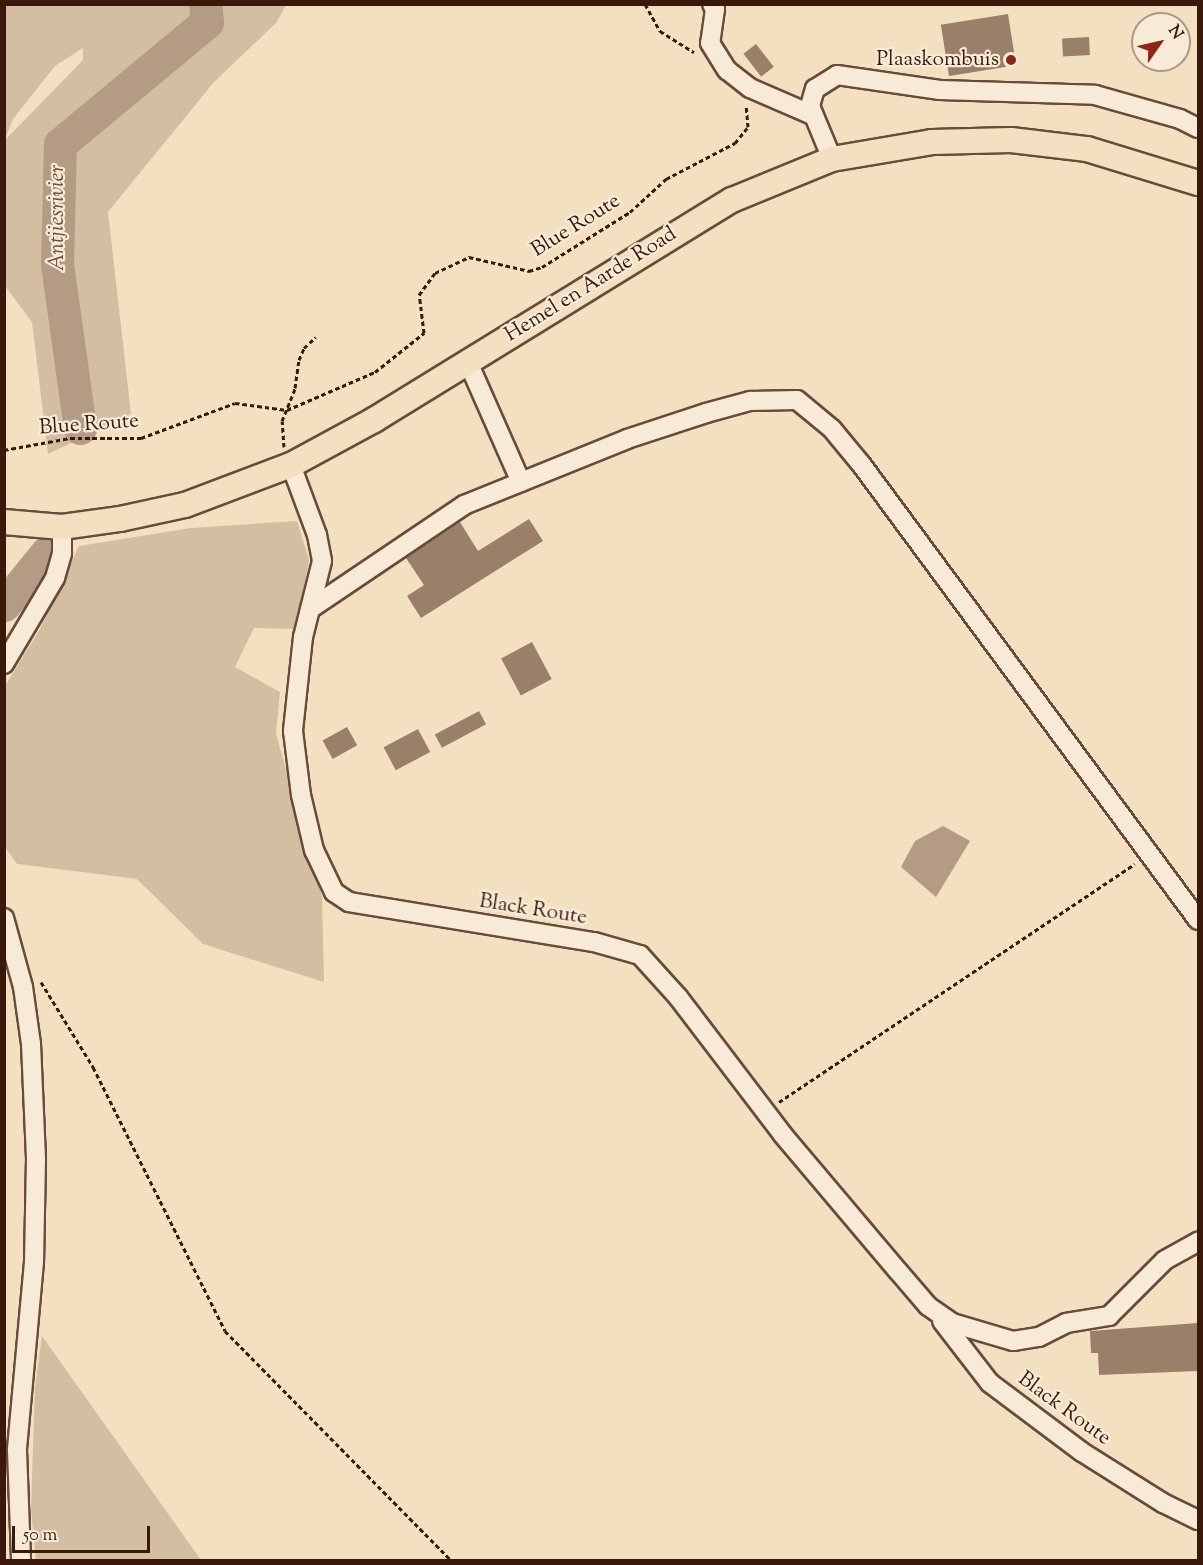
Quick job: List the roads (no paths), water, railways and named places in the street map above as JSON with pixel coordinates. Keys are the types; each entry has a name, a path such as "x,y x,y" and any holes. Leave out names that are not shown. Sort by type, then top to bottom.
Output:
{"main road":[{"name":"Hemel en Aarde Road","path":"4,522 62,527 185,505 291,465 468,362 732,200 832,159 932,142 1011,140 1087,149 1198,183"}],"street":[{"path":"715,6 710,43 733,75 812,115"},
{"path":"832,159 812,115 815,89 830,78 845,75 940,90 1095,95 1180,119 1198,128"},
{"path":"468,362 521,482"},
{"path":"310,609 464,505 627,439 706,413 750,401 797,400 832,429 861,464 1198,920"},
{"name":"Black Route","path":"291,465 317,535 322,561 295,687 293,731 301,795 314,850 334,892 349,902 398,912 632,951 678,997 765,1111 928,1306 958,1338 990,1383 1082,1452 1164,1503 1198,1520"},
{"path":"4,664 55,578 62,553 62,527"},
{"path":"4,918 25,999 36,1159 34,1262 17,1450 21,1560"},
{"name":"Black Route","path":"928,1306 952,1323 1013,1341 1039,1337 1066,1323 1109,1316 1165,1260 1198,1242"}],"waterway":[{"name":"Antjiesrivier","path":"80,428 57,265 60,144 207,22 205,4"},
{"name":"Antjiesrivier","path":"4,605 47,552"}],"place":[{"name":"Plaaskombuis","path":"1011,60"}]}
